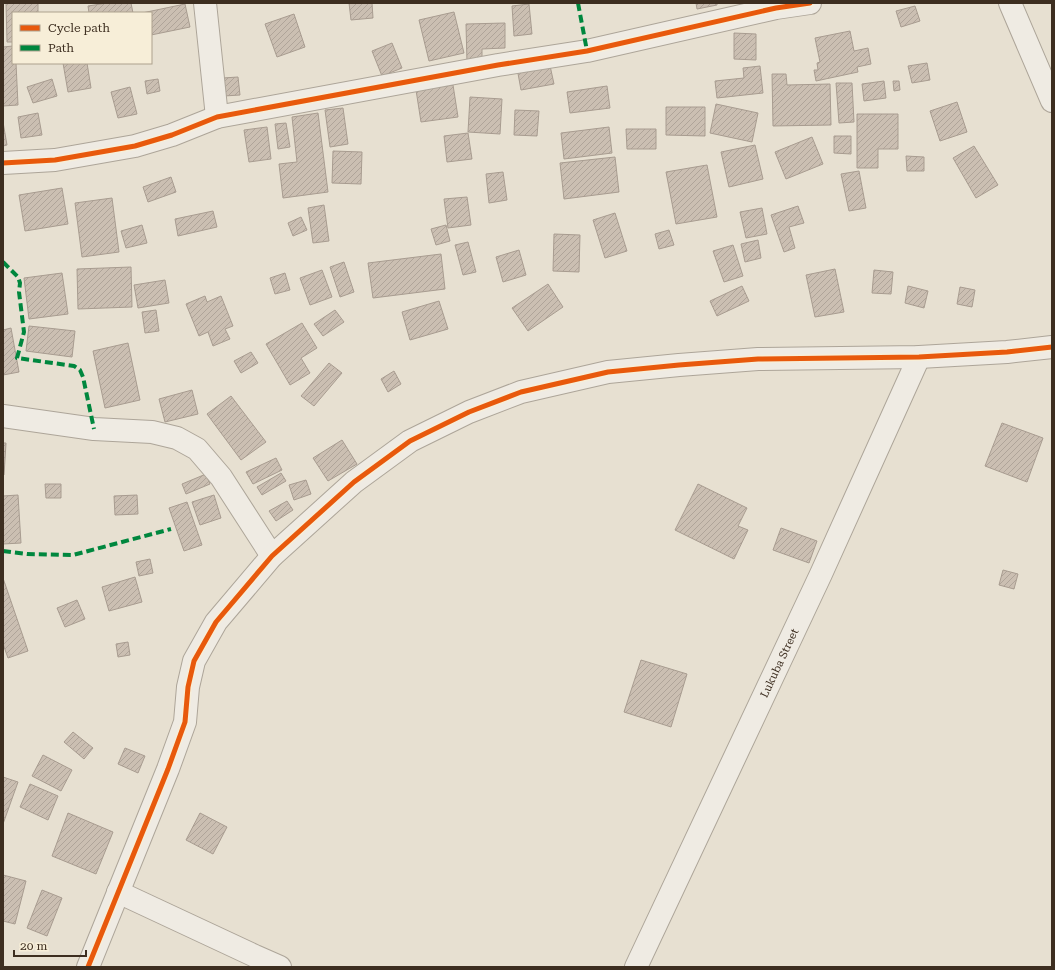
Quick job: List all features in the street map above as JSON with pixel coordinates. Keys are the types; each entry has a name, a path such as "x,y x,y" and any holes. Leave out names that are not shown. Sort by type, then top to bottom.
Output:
{"street":[{"path":"205,3 217,117"},
{"path":"3,162 55,160 135,146 172,135 217,117 490,67 587,51 776,8 810,3"},
{"path":"1010,3 1052,101"},
{"path":"88,967 168,769 185,722 188,687 194,662 216,622 272,556 354,482 410,441 468,412 521,392 608,372 758,359 919,357 1007,352 1052,347"},
{"name":"Lukuba Street","path":"636,967 821,574 919,357"},
{"path":"3,416 94,429 152,432 177,438 196,449 221,477 272,556"},
{"path":"118,892 280,967"}],"building":[{"path":"6,3 38,3 38,12 12,12 12,42 7,42"},
{"path":"107,3 131,3 133,12 89,12 88,6"},
{"path":"349,3 372,3 373,18 351,20"},
{"path":"696,3 717,3 717,5 697,9"},
{"path":"185,4 190,27 152,35 152,12 147,12"},
{"path":"529,4 532,34 514,36 512,6"},
{"path":"915,6 920,21 901,27 896,11"},
{"path":"454,12 464,53 429,61 419,20"},
{"path":"294,14 305,47 277,57 265,24"},
{"path":"505,23 505,48 482,49 482,63 467,63 466,24"},
{"path":"850,31 854,51 868,48 871,64 857,67 858,72 816,81 814,70 818,70 817,63 820,62 815,38"},
{"path":"734,33 756,34 756,60 734,59"},
{"path":"392,43 402,68 382,76 372,51"},
{"path":"12,46 12,64 16,64 18,105 3,106 3,47"},
{"path":"549,61 554,84 521,90 517,68"},
{"path":"927,63 930,80 912,83 908,66"},
{"path":"63,64 87,64 91,88 68,92"},
{"path":"760,66 763,93 717,98 715,81 744,78 743,68"},
{"path":"772,74 786,74 787,85 830,84 831,125 773,126"},
{"path":"238,77 240,95 224,96 223,78"},
{"path":"52,79 57,96 33,103 27,87"},
{"path":"158,79 160,91 147,94 145,81"},
{"path":"884,81 886,98 864,101 862,84"},
{"path":"893,81 899,81 900,90 894,91"},
{"path":"836,83 852,83 854,122 839,123"},
{"path":"453,85 458,117 421,122 416,90"},
{"path":"607,86 610,108 570,113 567,92"},
{"path":"130,87 137,114 118,118 111,92"},
{"path":"470,97 502,99 500,134 468,132"},
{"path":"957,102 967,132 940,141 930,111"},
{"path":"716,104 758,113 752,142 710,133"},
{"path":"666,107 705,107 705,136 666,135"},
{"path":"343,108 348,144 330,147 325,110"},
{"path":"515,110 539,111 537,136 514,135"},
{"path":"38,113 42,135 21,138 18,117"},
{"path":"318,113 328,192 283,198 279,164 297,162 292,117"},
{"path":"857,114 898,114 898,149 878,149 878,168 857,168"},
{"path":"3,122 7,145 3,146"},
{"path":"286,123 290,147 278,149 275,124"},
{"path":"267,127 271,159 249,162 244,130"},
{"path":"609,127 612,153 564,159 561,133"},
{"path":"626,129 656,129 656,149 627,149"},
{"path":"468,133 472,159 447,162 444,136"},
{"path":"834,136 851,136 851,154 834,153"},
{"path":"812,137 823,164 786,179 775,152"},
{"path":"755,145 763,179 729,187 721,152"},
{"path":"974,146 998,185 976,198 953,158"},
{"path":"333,151 362,152 361,184 332,183"},
{"path":"906,156 924,157 924,171 907,171"},
{"path":"615,157 619,192 564,199 560,163"},
{"path":"707,165 717,217 676,224 666,172"},
{"path":"859,171 866,208 849,211 841,174"},
{"path":"503,172 507,200 489,203 486,174"},
{"path":"171,177 176,192 148,202 143,187"},
{"path":"62,188 68,224 25,231 19,195"},
{"path":"467,197 471,225 448,228 444,199"},
{"path":"112,198 119,252 82,257 75,203"},
{"path":"324,205 329,241 313,243 308,208"},
{"path":"798,206 804,223 789,227 795,248 784,252 771,215"},
{"path":"762,208 767,234 746,238 740,212"},
{"path":"213,211 217,227 178,236 175,219"},
{"path":"615,213 627,251 605,258 593,220"},
{"path":"301,217 307,230 293,236 288,223"},
{"path":"142,225 147,243 126,248 121,231"},
{"path":"446,225 450,241 436,245 431,229"},
{"path":"669,230 674,245 659,249 655,234"},
{"path":"554,234 580,235 579,272 553,271"},
{"path":"758,240 761,258 745,262 741,244"},
{"path":"468,242 476,272 463,275 455,245"},
{"path":"733,245 743,276 724,282 713,251"},
{"path":"519,250 526,275 503,282 496,257"},
{"path":"441,254 445,289 373,298 368,263"},
{"path":"344,262 354,292 340,297 330,267"},
{"path":"131,267 132,307 78,309 77,269"},
{"path":"835,269 844,312 815,317 806,275"},
{"path":"322,270 332,297 310,305 300,278"},
{"path":"874,270 893,272 891,294 872,293"},
{"path":"62,273 68,314 29,319 24,278"},
{"path":"285,273 290,290 275,294 270,278"},
{"path":"165,280 169,303 138,308 134,285"},
{"path":"548,284 563,307 528,331 512,308"},
{"path":"742,286 749,301 717,316 710,301"},
{"path":"908,286 928,291 924,308 905,303"},
{"path":"960,287 975,290 972,307 957,304"},
{"path":"205,296 207,302 221,296 233,326 225,329 230,339 213,346 208,332 199,336 186,304"},
{"path":"439,301 448,329 410,340 402,312"},
{"path":"156,310 159,331 145,333 142,312"},
{"path":"335,310 344,322 323,336 314,324"},
{"path":"302,323 317,348 301,358 310,373 290,385 266,344"},
{"path":"29,326 75,331 72,357 26,351"},
{"path":"11,328 19,372 3,375 3,330"},
{"path":"128,343 140,400 105,408 93,351"},
{"path":"251,352 258,363 241,373 234,361"},
{"path":"329,363 342,373 314,406 301,396"},
{"path":"394,371 401,384 388,392 381,379"},
{"path":"192,390 198,414 165,422 159,399"},
{"path":"231,396 266,442 241,460 207,414"},
{"path":"1002,423 1043,438 1027,482 985,466"},
{"path":"342,440 357,464 328,481 313,458"},
{"path":"3,443 6,443 4,475 3,475"},
{"path":"276,458 282,470 253,484 246,472"},
{"path":"281,473 286,481 262,495 257,487"},
{"path":"206,474 210,484 186,494 182,484"},
{"path":"306,480 311,494 294,500 289,485"},
{"path":"45,484 61,484 61,498 46,498"},
{"path":"698,484 747,508 738,526 748,530 734,559 675,530"},
{"path":"18,495 21,543 3,544 3,496"},
{"path":"137,495 138,514 115,515 114,496"},
{"path":"214,495 221,518 200,525 192,502"},
{"path":"287,501 293,510 276,521 269,511"},
{"path":"187,502 202,545 184,551 169,508"},
{"path":"781,528 817,541 809,563 773,550"},
{"path":"150,559 153,573 139,576 136,562"},
{"path":"1003,570 1018,574 1014,589 999,585"},
{"path":"135,577 142,602 109,611 102,587"},
{"path":"3,578 28,651 8,658 3,644"},
{"path":"77,600 85,619 65,627 57,608"},
{"path":"128,642 130,655 118,657 116,644"},
{"path":"641,660 687,674 671,727 624,712"},
{"path":"73,732 93,748 84,759 64,742"},
{"path":"125,748 145,756 138,773 118,764"},
{"path":"43,755 72,770 61,791 32,776"},
{"path":"3,777 18,782 3,824"},
{"path":"30,784 58,796 48,820 20,807"},
{"path":"68,813 113,832 96,874 52,856"},
{"path":"200,813 227,827 213,854 186,840"},
{"path":"3,875 26,881 15,924 3,921"},
{"path":"42,890 62,898 47,936 27,928"}],"marked path":[{"path":"578,3 587,51"},
{"path":"3,262 18,277 20,283 19,292 24,332 17,358 74,366 80,370 83,377 94,429"},
{"path":"3,551 27,554 73,555 171,529"}],"cycle path":[{"path":"3,163 55,160 135,146 172,135 217,117 498,65 587,51 776,8 810,3"},
{"path":"88,967 168,769 185,722 188,687 194,661 216,622 272,556 354,482 410,441 469,412 521,392 608,372 758,359 919,357 1007,352 1052,347"}]}
